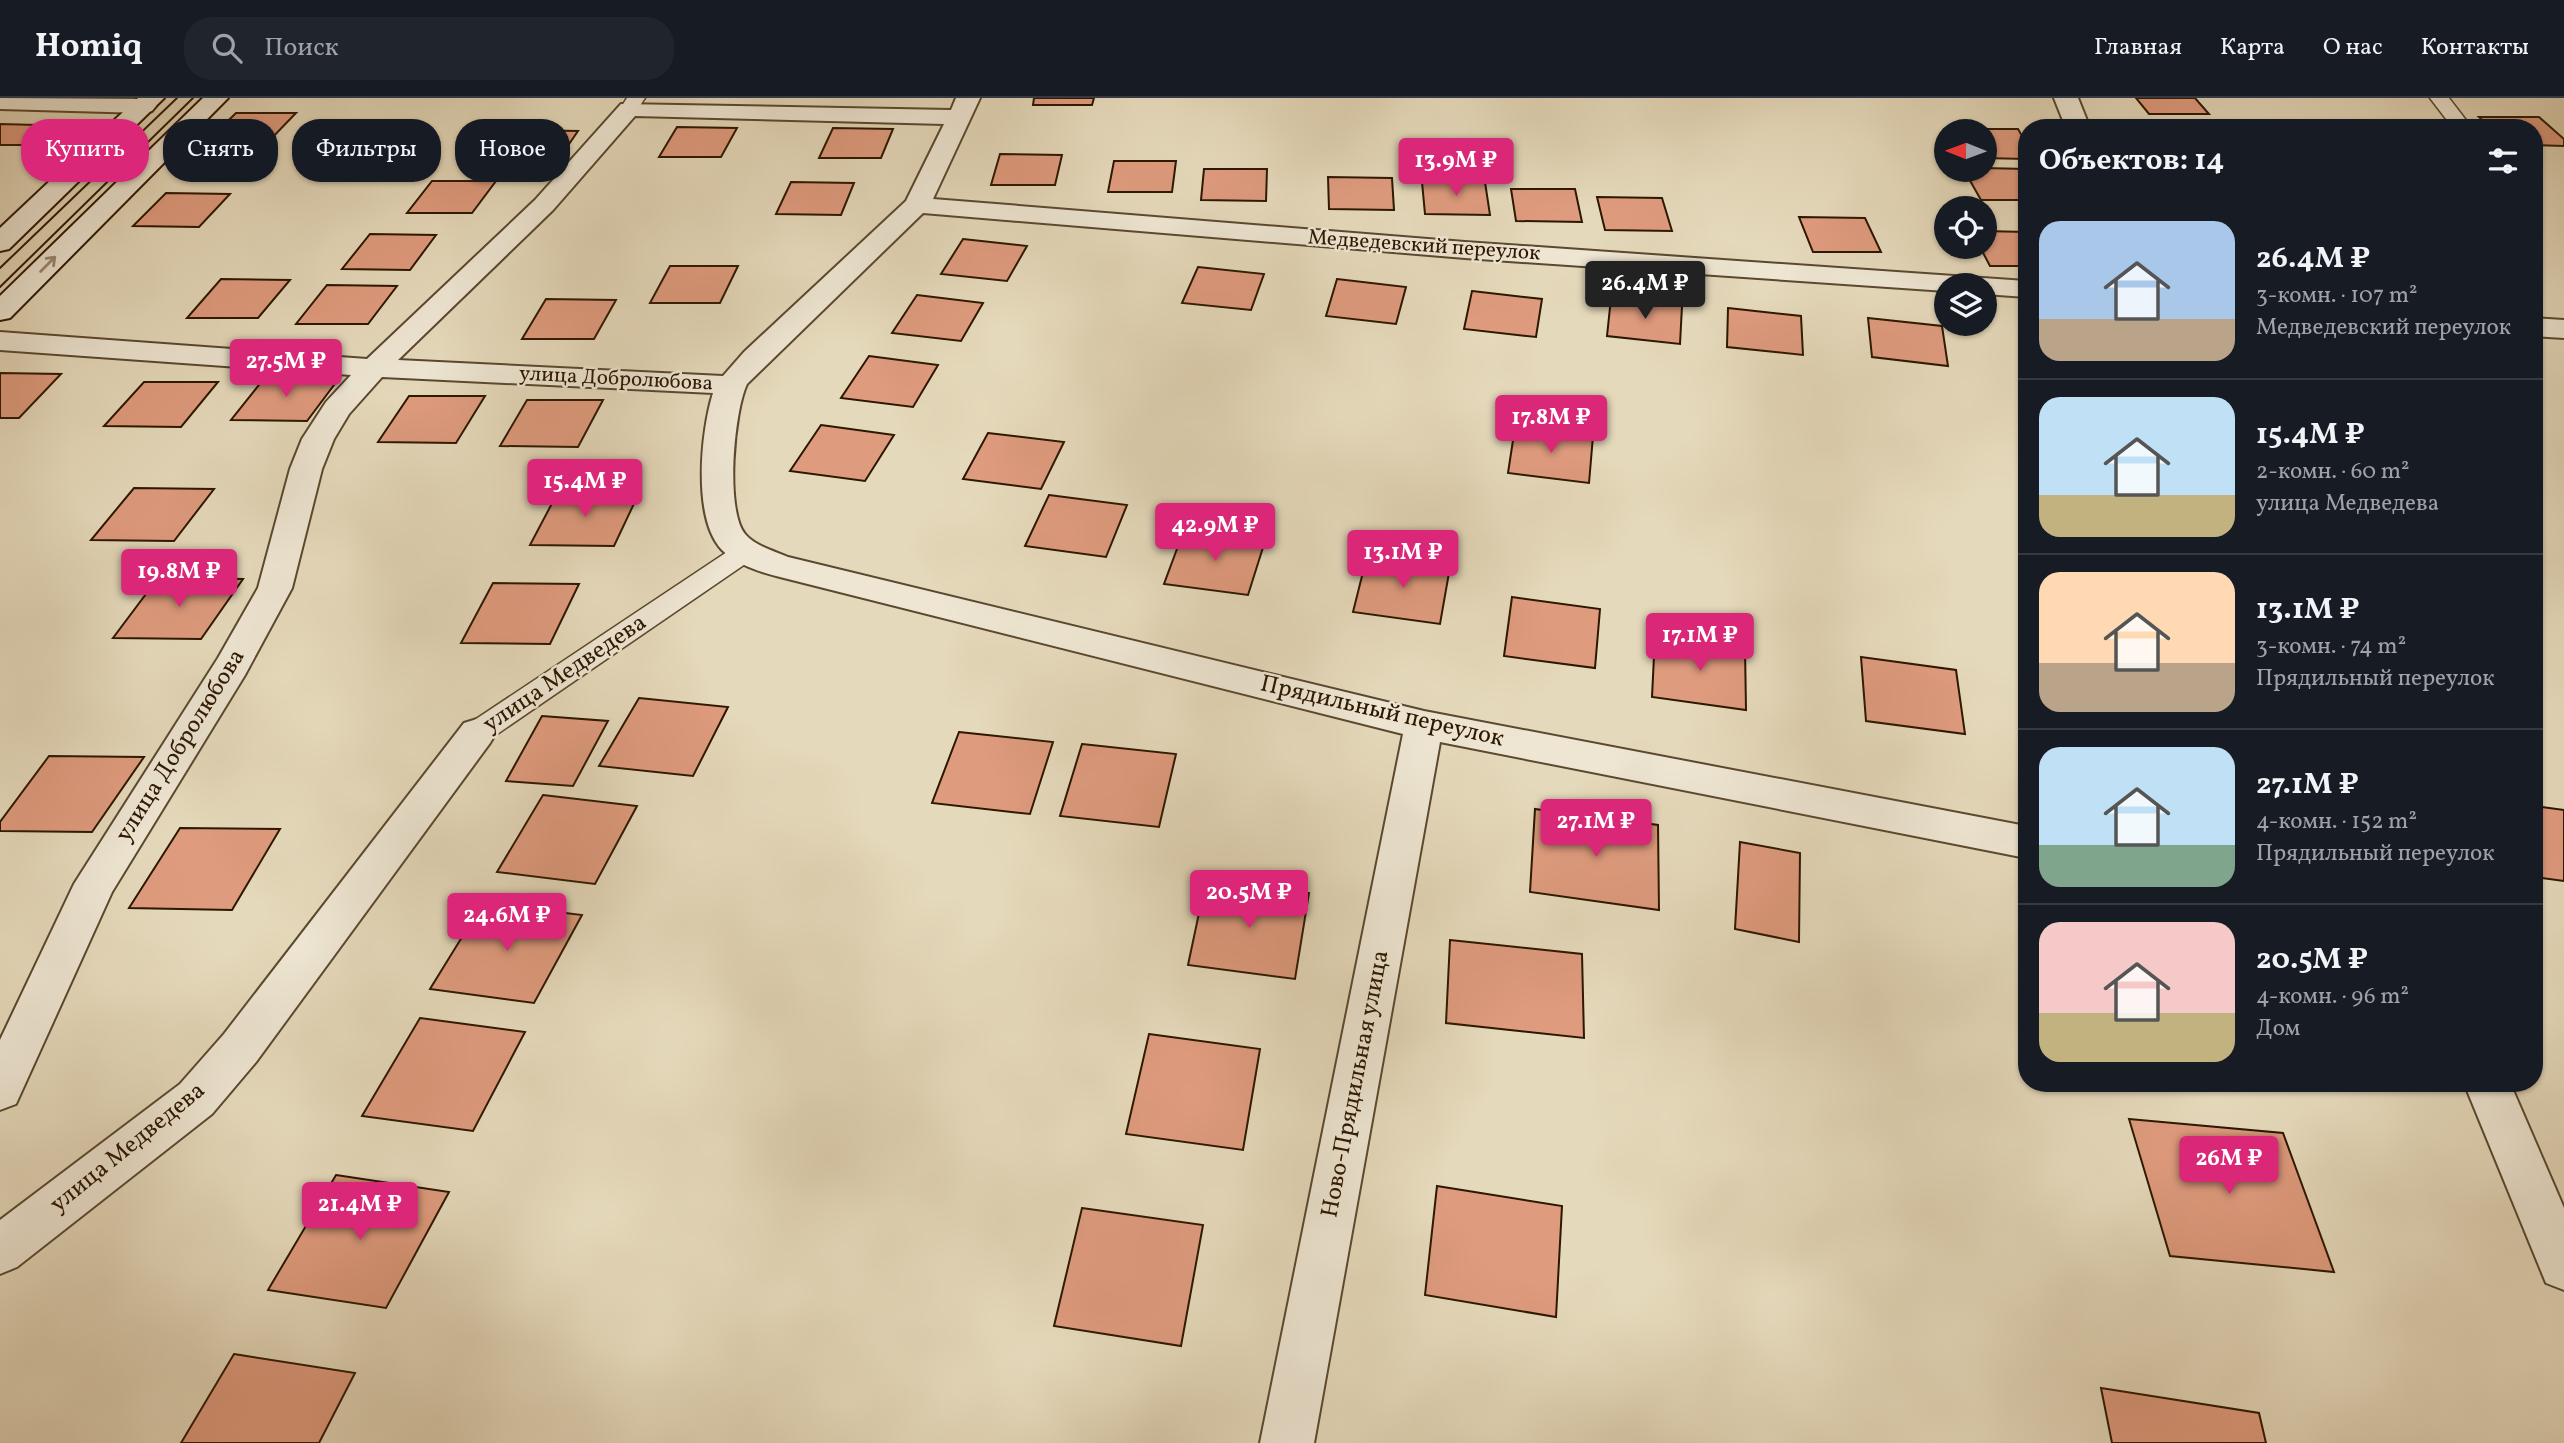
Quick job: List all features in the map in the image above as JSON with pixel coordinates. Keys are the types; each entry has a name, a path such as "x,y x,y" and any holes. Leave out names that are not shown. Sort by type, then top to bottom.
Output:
{"street":[{"path":"0,313 216,98"},
{"path":"2066,98 2074,119"},
{"path":"0,102 148,102"},
{"path":"0,243 148,102"},
{"name":"улица Добролюбова","path":"0,1089 95,884 232,666 275,588 306,469 318,439 337,409 374,368 544,205 633,104 962,108"},
{"path":"745,552 728,536 720,512 721,416 731,385 754,358 917,205 962,108"},
{"name":"Медведевский переулок","path":"917,205 1479,251 1934,282"},
{"path":"1997,287 2018,288"},
{"path":"2543,328 2564,329"},
{"name":"улица Добролюбова","path":"0,341 374,368 731,385"},
{"name":"Прядильный переулок","path":"745,552 780,566 1424,725 2018,840"},
{"name":"Ново-Прядильная улица","path":"1287,1443 1424,725"},
{"name":"улица Медведева","path":"0,1250 196,1099 240,1048 477,733"},
{"path":"2491,1092 2564,1266"}],"lane":[{"path":"2439,98 2456,119"},
{"name":"улица Медведева","path":"477,733 745,552"}],"building":[{"path":"1034,98 1094,98 1092,105 1033,105"},
{"path":"2136,98 2195,98 2209,114 2149,114"},
{"path":"236,113 296,113 278,132 278,119 230,119"},
{"path":"2479,117 2541,119 2481,119"},
{"path":"2543,121 2564,139 2564,146 2543,145"},
{"path":"0,124 21,124 21,145 0,145"},
{"path":"677,127 737,128 721,157 659,157"},
{"path":"833,128 893,129 881,158 819,158"},
{"path":"1997,129 2018,129 2018,159 1997,158"},
{"path":"570,131 578,131 570,143"},
{"path":"1000,154 1062,155 1055,185 991,185"},
{"path":"1114,161 1176,161 1172,192 1108,192"},
{"path":"1997,168 2018,169 2018,200 1997,200 1997,196 1979,196 1971,182 1997,182"},
{"path":"1204,169 1267,169 1266,201 1201,200"},
{"path":"1328,177 1392,178 1394,210 1329,209"},
{"path":"431,182 495,182 472,213 407,213"},
{"path":"791,182 854,183 841,215 776,214"},
{"path":"1422,182 1485,182 1490,215 1425,214"},
{"path":"1511,189 1575,189 1582,222 1516,221"},
{"path":"166,193 230,194 199,227 133,226"},
{"path":"1597,197 1662,198 1672,231 1605,230"},
{"path":"1799,217 1865,218 1881,252 1813,252"},
{"path":"1997,231 2018,232 2018,266 1990,266 1986,259 1997,259"},
{"path":"370,234 436,235 410,270 342,269"},
{"path":"963,239 1027,246 1007,281 941,274"},
{"path":"670,266 738,266 720,303 650,303"},
{"path":"1198,267 1264,274 1251,310 1182,303"},
{"path":"221,279 290,280 258,318 187,318"},
{"path":"1337,279 1406,287 1396,324 1326,316"},
{"path":"327,285 397,286 368,324 296,324"},
{"path":"1472,291 1542,299 1536,337 1464,329"},
{"path":"917,295 983,303 961,341 892,333"},
{"path":"1611,298 1682,306 1680,344 1607,336"},
{"path":"546,299 616,300 594,339 522,339"},
{"path":"1728,308 1801,316 1803,355 1727,347"},
{"path":"1868,318 1934,325 1934,336 1944,336 1948,366 1872,357"},
{"path":"869,356 938,365 913,407 841,398"},
{"path":"0,373 61,374 19,418 0,418"},
{"path":"266,376 340,377 307,421 231,420"},
{"path":"144,382 218,382 181,427 104,426"},
{"path":"409,396 485,396 456,443 378,442"},
{"path":"527,400 603,400 578,447 500,446"},
{"path":"821,425 894,435 865,481 790,471"},
{"path":"1515,427 1593,436 1589,483 1508,473"},
{"path":"988,433 1064,442 1041,489 963,479"},
{"path":"134,488 214,489 174,541 91,540"},
{"path":"558,492 639,493 614,546 530,545"},
{"path":"1049,495 1127,505 1106,557 1025,546"},
{"path":"1184,530 1265,541 1248,595 1164,584"},
{"path":"1367,556 1450,567 1440,624 1353,612"},
{"path":"158,578 243,579 201,639 113,638"},
{"path":"493,583 579,584 550,644 461,643"},
{"path":"1512,597 1600,609 1595,668 1504,656"},
{"path":"1655,636 1745,648 1746,710 1652,697"},
{"path":"1861,657 1956,670 1965,734 1866,721"},
{"path":"639,698 728,707 693,776 599,766"},
{"path":"542,716 608,721 573,786 506,781"},
{"path":"959,732 1053,742 1030,814 932,803"},
{"path":"1082,744 1176,754 1159,827 1060,816"},
{"path":"49,756 144,757 92,832 0,831 0,822"},
{"path":"543,795 637,806 595,884 497,872"},
{"path":"2543,807 2564,810 2564,881 2543,878"},
{"path":"1535,809 1658,825 1659,910 1530,892"},
{"path":"180,828 280,829 232,910 129,908"},
{"path":"1740,842 1800,853 1799,942 1735,929"},
{"path":"1206,880 1309,893 1295,979 1188,965"},
{"path":"483,903 582,915 534,1003 430,989"},
{"path":"1450,940 1582,954 1584,1038 1446,1023"},
{"path":"420,1018 525,1032 473,1131 362,1116"},
{"path":"1149,1034 1260,1049 1243,1150 1126,1134"},
{"path":"2129,1119 2283,1133 2334,1272 2170,1256"},
{"path":"336,1175 449,1192 386,1308 268,1290"},
{"path":"1437,1186 1562,1206 1556,1317 1425,1295"},
{"path":"1082,1208 1203,1225 1181,1346 1054,1326"},
{"path":"234,1354 355,1373 319,1443 181,1443"},
{"path":"2101,1388 2259,1413 2266,1443 2112,1443"}],"tram line":[{"path":"0,268 177,98"},
{"path":"0,287 193,98"}]}
